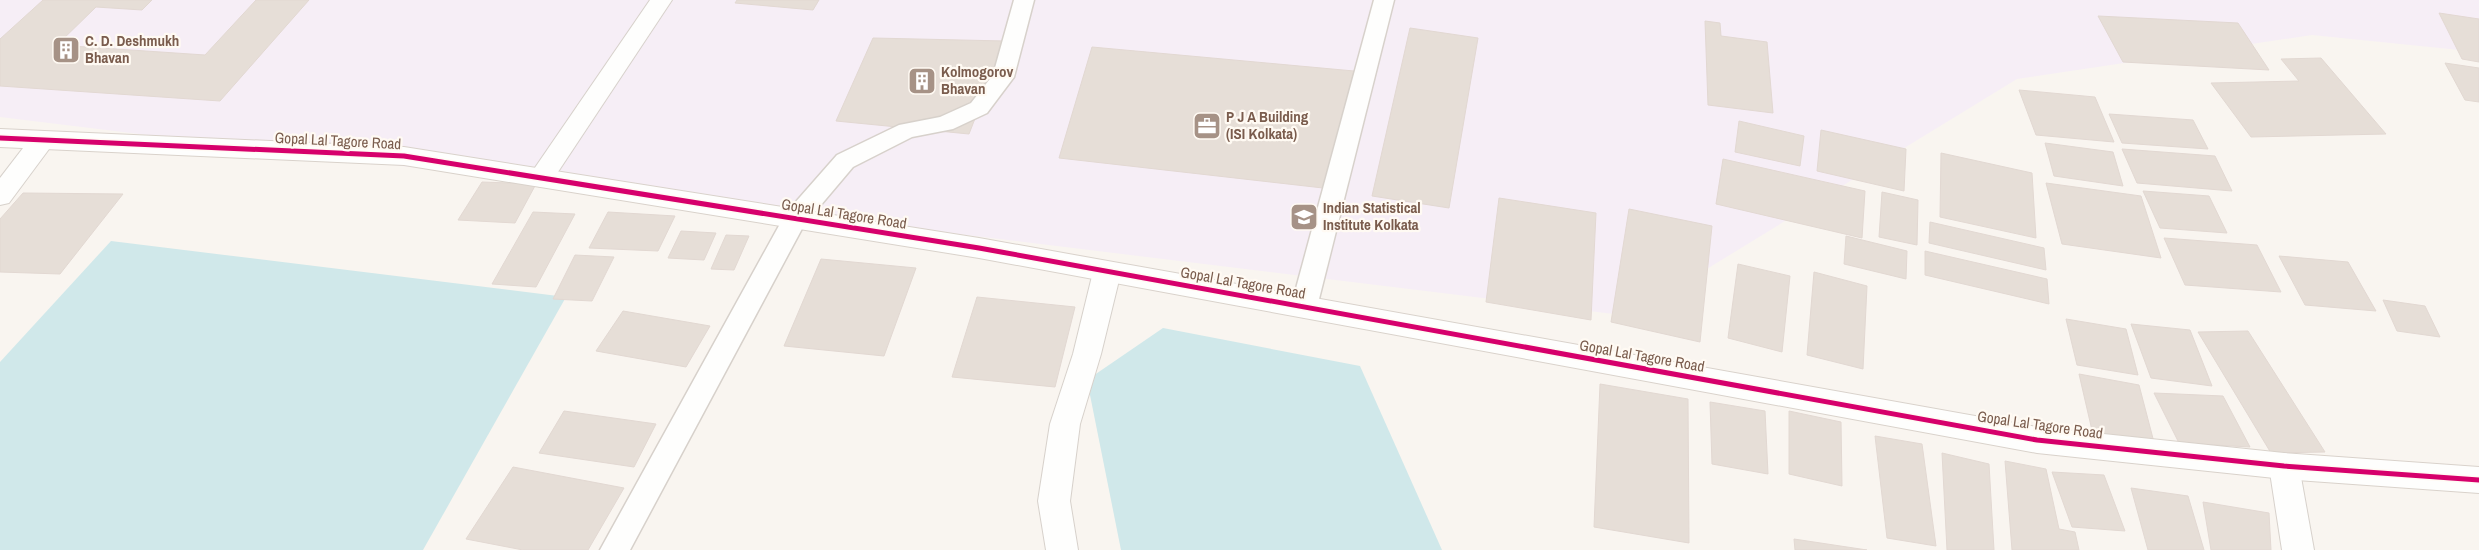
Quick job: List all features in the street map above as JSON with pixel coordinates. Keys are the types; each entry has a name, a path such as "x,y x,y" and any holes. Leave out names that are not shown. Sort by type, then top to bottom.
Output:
{"street":[{"path":"541,178 660,0"},
{"name":"Gopal Lal Tagore Road","path":"0,138 404,156 1107,272 2036,440 2284,466 2479,480"},
{"path":"0,196 42,141"},
{"path":"1062,550 1054,502 1064,424 1087,354 1107,272"},
{"path":"2284,466 2298,550"}],"lane":[{"path":"615,550 795,219 845,162 907,130 945,124 979,108 1004,77 1024,0"},
{"path":"1304,307 1384,0"}],"shaded area":[{"name":"Indian Statistical Institute Kolkata","path":"0,0 2479,0 2479,52 2312,35 2017,79 1630,316 0,117"}],"water":[{"path":"111,241 566,297 423,550 0,550 0,362"},
{"path":"1163,328 1360,366 1442,550 1121,550 1087,380"}],"building":[{"name":"C. D. Deshmukh Bhavan","path":"43,0 152,0 142,10 96,7 57,45 205,55 256,0 309,0 220,101 0,86 0,39"},
{"path":"737,0 819,0 813,10 735,3"},
{"path":"2439,13 2479,19 2479,62 2462,59"},
{"path":"2098,16 2238,23 2269,70 2123,62"},
{"path":"1705,21 1720,23 1721,36 1767,42 1773,113 1708,105"},
{"path":"1410,28 1478,38 1449,208 1372,196"},
{"name":"Kolmogorov Bhavan","path":"873,38 1005,41 969,134 836,121"},
{"path":"1092,47 1354,71 1323,188 1059,158"},
{"path":"2321,58 2386,134 2251,137 2211,83 2299,81 2281,59"},
{"path":"2445,63 2479,68 2479,102 2465,100"},
{"path":"2019,90 2095,97 2114,142 2036,135"},
{"path":"2109,114 2193,120 2208,149 2122,143"},
{"path":"1739,121 1804,136 1800,166 1735,152"},
{"path":"1821,130 1906,149 1904,191 1817,171"},
{"path":"2045,143 2113,152 2123,186 2054,176"},
{"path":"2122,149 2215,156 2232,191 2137,183"},
{"path":"1941,153 2032,173 2036,238 1940,217"},
{"path":"1723,159 1865,191 1862,238 1716,204"},
{"path":"482,182 536,184 515,223 458,220"},
{"path":"2046,183 2141,196 2161,258 2062,244"},
{"path":"2143,191 2209,196 2227,233 2160,228"},
{"path":"1882,192 1918,200 1917,245 1879,237"},
{"path":"23,193 123,194 60,274 0,272 0,219"},
{"path":"1499,198 1596,213 1591,320 1486,302"},
{"path":"1629,209 1712,226 1700,342 1611,322"},
{"path":"533,212 575,214 536,287 492,284"},
{"path":"608,212 675,216 658,251 589,248"},
{"path":"1930,222 2044,248 2046,270 1929,243"},
{"path":"681,231 716,233 704,260 668,258"},
{"path":"726,235 749,236 734,270 711,269"},
{"path":"1846,236 1907,251 1906,279 1844,264"},
{"path":"2164,238 2257,245 2281,292 2185,285"},
{"path":"1925,251 2047,279 2049,304 1925,275"},
{"path":"575,255 614,257 592,301 553,299"},
{"path":"2279,256 2348,262 2376,311 2305,305"},
{"path":"821,259 916,268 884,356 784,346"},
{"path":"1738,264 1790,276 1782,352 1728,338"},
{"path":"1814,272 1867,286 1863,369 1807,355"},
{"path":"977,297 1075,307 1055,387 952,377"},
{"path":"2383,300 2425,306 2440,337 2397,331"},
{"path":"623,311 710,326 686,367 596,351"},
{"path":"2066,319 2126,329 2138,375 2077,365"},
{"path":"2131,324 2190,330 2212,386 2151,378"},
{"path":"2248,331 2325,452 2271,453 2198,332"},
{"path":"2079,374 2139,385 2156,450 2094,439"},
{"path":"1600,384 1688,399 1689,543 1594,527"},
{"path":"2154,393 2223,396 2250,447 2179,443"},
{"path":"1710,402 1765,411 1768,474 1712,464"},
{"path":"564,411 656,424 634,467 539,453"},
{"path":"1789,411 1841,422 1842,486 1789,474"},
{"path":"1875,436 1922,444 1936,546 1887,538"},
{"path":"1942,453 1989,464 1994,550 1947,550"},
{"path":"2005,461 2046,469 2059,529 2075,532 2079,550 2012,550"},
{"path":"513,467 624,488 588,550 523,550 466,539"},
{"path":"2052,472 2104,475 2125,531 2072,527"},
{"path":"2131,488 2188,496 2204,550 2148,550"},
{"path":"2203,502 2269,513 2271,550 2211,550"},
{"path":"1794,539 1867,550 1795,550"}],"cycle path":[{"path":"0,138 404,156 979,248 2037,440 2284,466 2479,480"}],"place":[{"name":"C. D. Deshmukh Bhavan","path":"66,50"},
{"name":"Kolmogorov Bhavan","path":"922,81"},
{"name":"P J A Building (ISI Kolkata)","path":"1207,126"},
{"name":"Indian Statistical Institute Kolkata","path":"1304,217"}]}
